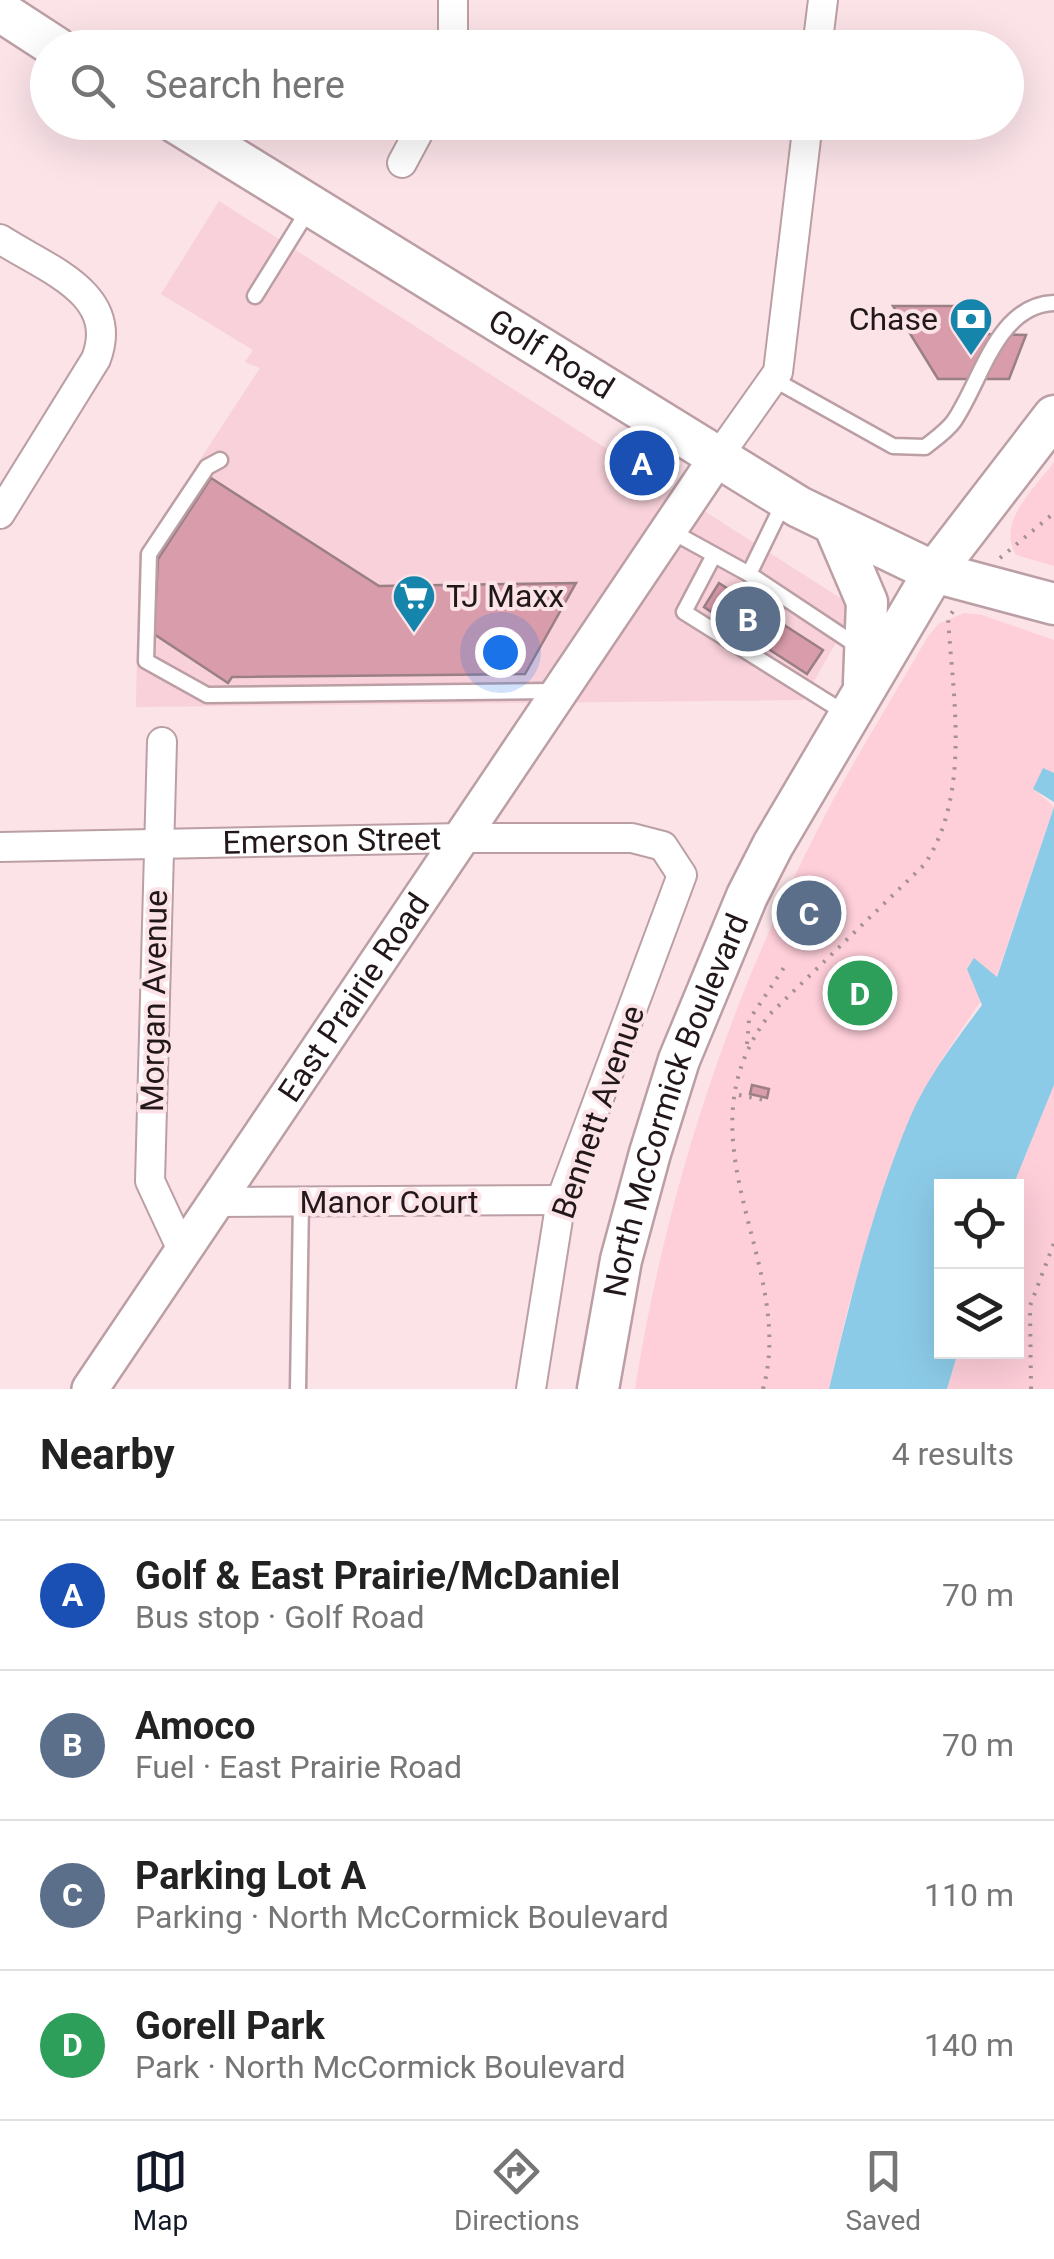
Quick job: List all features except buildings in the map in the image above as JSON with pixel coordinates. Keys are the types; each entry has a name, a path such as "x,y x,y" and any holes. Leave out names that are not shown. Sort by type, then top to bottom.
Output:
{"main road":[{"path":"0,11 30,30"},
{"name":"Golf Road","path":"203,140 786,499 934,572"},
{"path":"856,706 874,657 1054,416"},
{"path":"836,527 867,602 874,657"},
{"path":"934,572 1054,604"},
{"name":"North McCormick Boulevard","path":"598,1389 621,1260 679,1060 756,879 856,706"}],"street":[{"path":"453,0 453,30"},
{"path":"819,30 823,0"},
{"path":"402,163 414,140"},
{"path":"717,458 778,372 806,140"},
{"path":"0,239 90,298 104,332 96,359 0,514"},
{"name":"East Prairie Road","path":"90,1389 717,458"},
{"name":"Morgan Avenue","path":"162,742 150,1181 183,1252"},
{"name":"Emerson Street","path":"0,847 463,838 632,838 663,846"},
{"name":"Bennett Avenue","path":"531,1389 561,1200 682,876 663,846"},
{"name":"Manor Court","path":"216,1202 561,1200"}],"lane":[{"path":"254,296 309,208"},
{"path":"773,379 893,446 925,447 952,424 1013,318 1032,304 1054,304"},
{"path":"220,460 206,467 149,554 146,661 207,695 561,691"},
{"path":"748,574 786,499"},
{"path":"669,530 748,574 874,657"},
{"path":"714,555 684,612 856,706"},
{"path":"298,1389 300,1202"}],"path":[{"path":"1011,546 1054,514"},
{"path":"747,1050 770,1014 925,864 936,848 953,778 956,738 948,618"},
{"path":"762,1389 769,1327 753,1240 738,1195 732,1151 749,1020 786,966"},
{"path":"737,1094 764,1100"},
{"path":"1031,1389 1030,1306 1054,1243"}],"shaded area":[{"path":"219,201 856,608 803,700 136,707 139,553 260,368 245,362 253,350 161,294"},
{"path":"1054,462 1054,566 1016,555 1011,530 1020,506"},
{"path":"964,613 982,615 1054,640 1054,773 1043,769 1034,789 1054,807 996,978 942,1059 912,1114 849,1304 829,1389 635,1389 664,1244 683,1173 728,1032 755,963 831,805 927,638 938,624"},
{"path":"1054,1085 1054,1389 947,1389 956,1359 1024,1359 1024,1179 1016,1179"}],"water":[{"path":"1043,768 1054,773 1054,802 1033,789"},
{"path":"1054,807 1054,1085 1016,1179 934,1179 934,1359 956,1359 947,1389 829,1389 864,1250 911,1115 944,1058 982,1005 967,969 974,958 997,977"}],"place":[{"name":"Chase","path":"971,357"},
{"name":"Golf & East Prairie/McDaniel","path":"642,463"},
{"name":"Amoco","path":"748,619"},
{"name":"TJ Maxx","path":"414,634"},
{"name":"Parking Lot A","path":"809,913"},
{"name":"Gorell Park","path":"860,993"}]}
